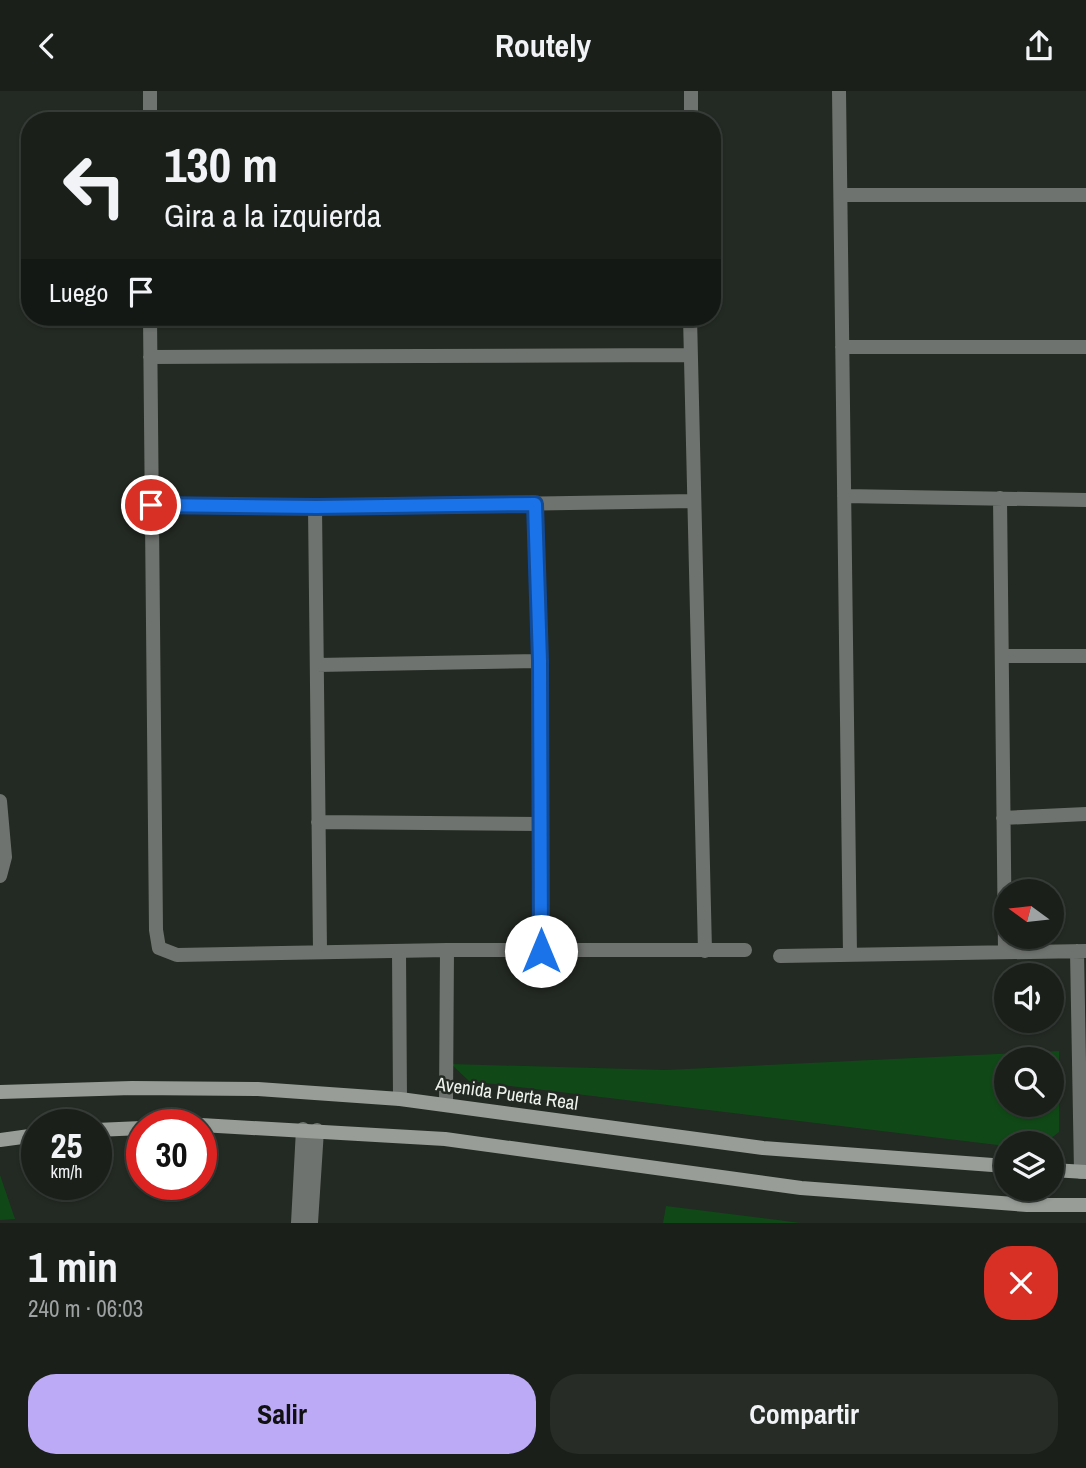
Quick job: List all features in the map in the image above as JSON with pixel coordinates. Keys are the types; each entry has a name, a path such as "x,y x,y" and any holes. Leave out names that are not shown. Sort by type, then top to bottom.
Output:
{"main road":[{"name":"Avenida Puerta Real","path":"0,1092 258,1089 400,1099 446,1103 763,1148 994,1165"},
{"path":"217,1126 445,1139 802,1188 1027,1205 1086,1205"},
{"path":"0,1140 21,1137"},
{"path":"1064,1171 1084,1172"}],"street":[{"path":"150,91 150,112"},
{"path":"691,91 691,112"},
{"path":"839,91 850,955"},
{"path":"841,195 1086,195"},
{"path":"150,326 156,929 159,948 177,955 320,951 745,950"},
{"path":"690,326 705,951"},
{"path":"842,347 1086,347"},
{"path":"150,356 690,355"},
{"path":"844,496 1086,500"},
{"path":"1000,498 1005,952"},
{"path":"151,505 316,507 694,501"},
{"path":"535,504 540,661 541,951"},
{"path":"316,507 320,951"},
{"path":"1002,656 1086,656"},
{"path":"317,665 540,661"},
{"path":"0,801 5,857 0,876"},
{"path":"1003,818 1086,814"},
{"path":"318,822 540,824"},
{"path":"446,1103 447,950"},
{"path":"399,951 400,1099"},
{"path":"780,956 1082,951 1078,980 1084,1172"},
{"path":"298,1223 310,1130"},
{"path":"310,1130 311,1223"}],"green space":[{"path":"994,1054 994,1117 1059,1117 1059,1131 994,1131 994,1145 469,1081 451,1064 666,1070"},
{"path":"0,1175 15,1219 0,1220"},
{"path":"666,1206 801,1223 663,1223"}],"route":[{"path":"151,505 316,507 535,504 540,661 541,951"}]}
